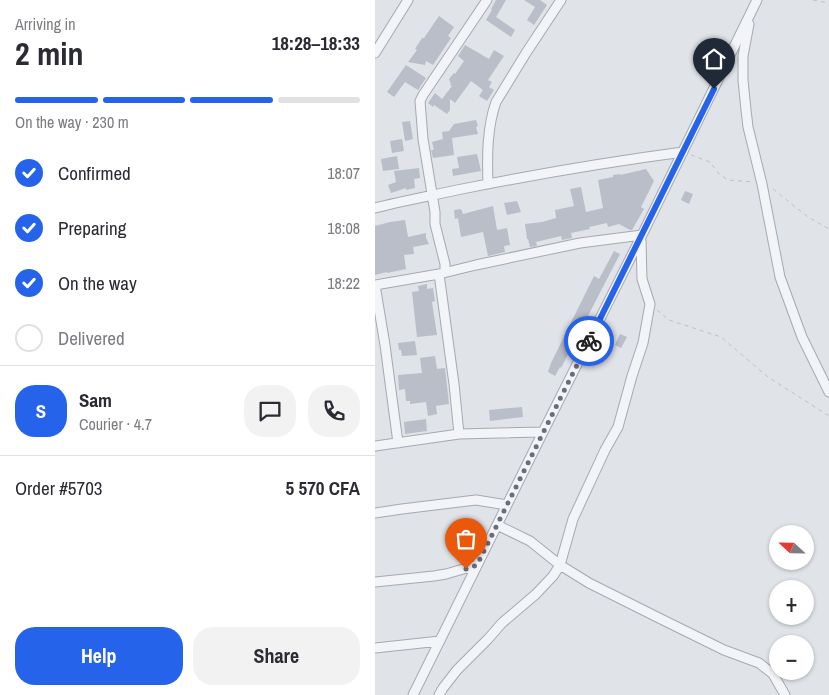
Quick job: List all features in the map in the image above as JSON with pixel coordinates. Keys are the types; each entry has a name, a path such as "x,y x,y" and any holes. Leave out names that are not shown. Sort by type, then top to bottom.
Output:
{"street":[{"path":"375,53 408,0"},
{"path":"459,434 442,273 445,264 435,224 435,212 423,139 420,101 487,0"},
{"path":"488,184 487,162 490,129 496,102 561,0"},
{"path":"413,695 757,0"},
{"path":"751,13 743,56 746,110 749,127 763,184 780,277 803,336 829,391"},
{"path":"375,208 488,184 628,159 683,152"},
{"path":"398,443 375,285 442,273 580,243 641,237"},
{"path":"439,695 457,670 502,623 536,594 553,576 560,565 573,520 605,450 618,427 643,343 650,304 642,279 641,237"},
{"path":"375,446 459,434 543,432"},
{"path":"375,513 476,500 507,505"},
{"path":"497,525 530,541 560,565 589,583 724,650 759,663 773,674 785,695"},
{"path":"375,582 446,574 477,565"},
{"path":"375,648 440,641"}],"path":[{"path":"813,0 829,3"},
{"path":"650,304 669,320 721,337 769,377 829,416"}],"building":[{"path":"496,0 506,0 496,17 515,30 511,37 486,20"},
{"path":"524,0 540,0 547,5 534,25 527,20 535,7"},
{"path":"439,16 454,27 448,36 451,38 433,65 426,61 425,65 408,62 417,50 415,49 422,38 424,38"},
{"path":"465,45 489,59 494,50 504,56 488,80 492,82 489,87 494,90 487,101 479,96 483,90 471,81 455,103 450,99 450,110 447,114 428,103 435,93 442,99 452,86 449,79 464,61 458,56"},
{"path":"406,65 426,78 418,90 405,82 394,97 387,92"},
{"path":"476,120 478,134 452,138 454,155 433,158 432,142 443,139 442,132 449,131 454,124"},
{"path":"410,121 413,139 405,141 402,122"},
{"path":"402,139 404,151 392,153 390,141"},
{"path":"477,154 481,171 453,176 452,169 459,168 457,157"},
{"path":"397,156 399,169 383,171 381,159"},
{"path":"419,168 420,178 414,179 415,188 406,190 406,188 391,193 388,185 396,182 394,171"},
{"path":"646,169 654,181 641,207 644,209 632,230 619,224 608,227 607,223 571,233 572,238 562,240 561,236 536,242 537,246 530,247 525,224 556,218 555,210 574,206 570,189 581,187 586,212 603,208 598,180 613,177 613,175"},
{"path":"685,191 693,194 689,204 681,200"},
{"path":"517,201 521,212 507,215 504,203"},
{"path":"493,206 497,230 507,228 510,245 504,246 505,252 488,256 483,232 461,237 458,218 455,219 454,210 461,209 463,214"},
{"path":"405,220 408,237 426,233 429,244 413,247 414,254 404,255 406,269 375,275 375,226"},
{"path":"614,251 620,254 561,368 555,376 548,372 551,363 594,276 599,279"},
{"path":"427,284 427,289 433,288 435,301 432,302 437,335 417,337 412,292 419,291 418,286"},
{"path":"620,334 627,337 621,348 615,345"},
{"path":"415,341 417,355 402,356 398,343"},
{"path":"435,356 437,369 445,368 449,404 436,406 437,414 428,416 426,402 410,404 410,401 406,401 405,389 399,390 398,375 422,373 420,358"},
{"path":"522,407 523,417 490,421 489,410"},
{"path":"426,419 427,431 405,434 404,422"}],"way so far":[{"path":"466,569 477,565 589,341"}],"route":[{"path":"589,341 714,89"}]}
